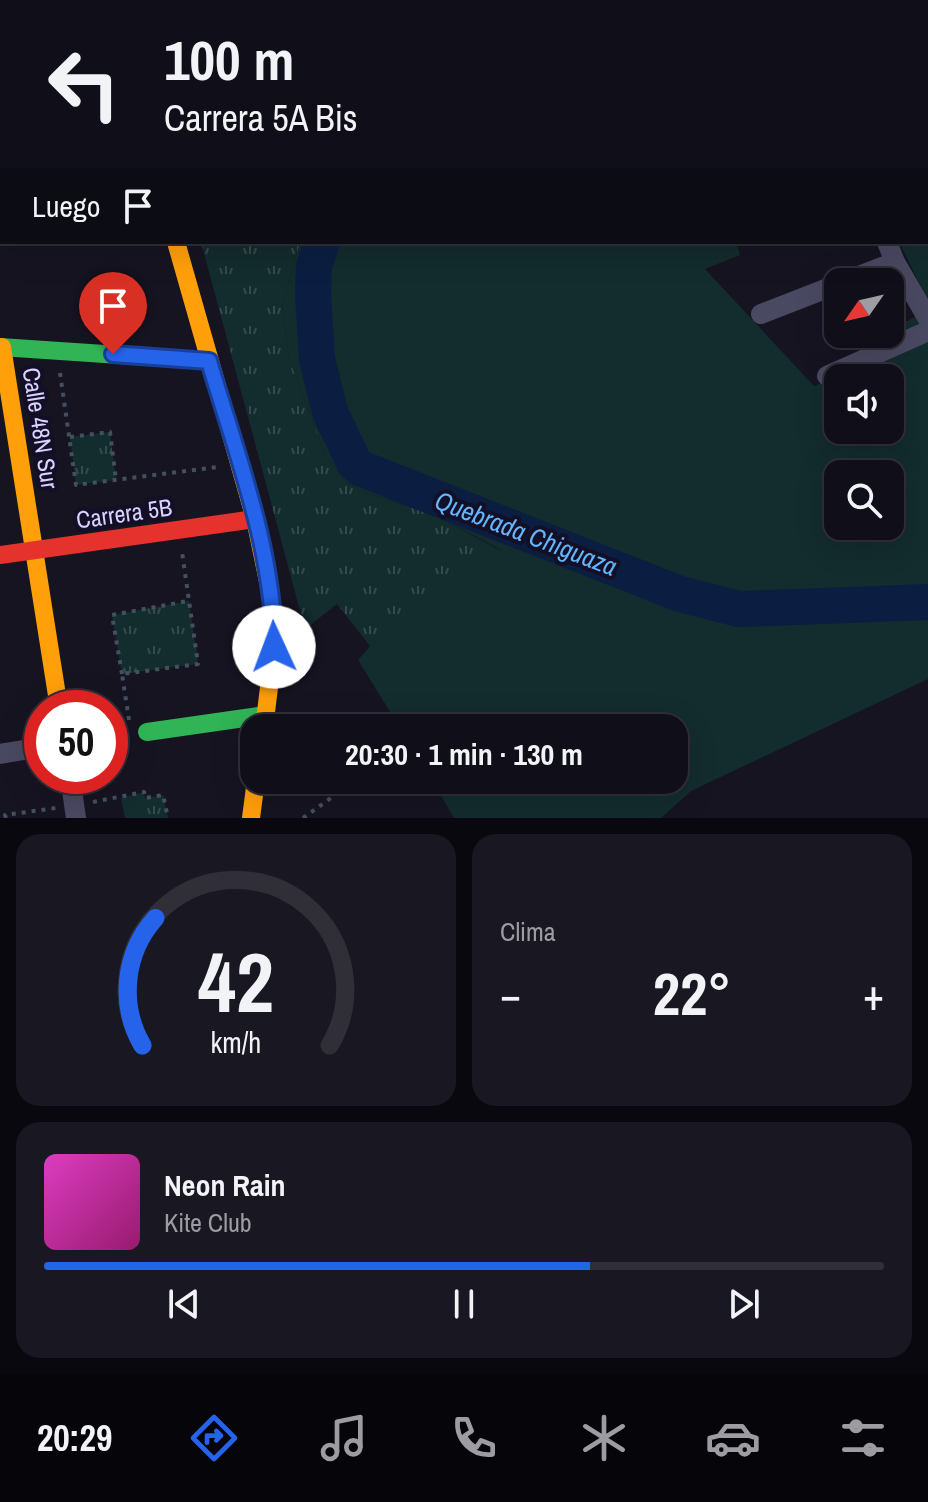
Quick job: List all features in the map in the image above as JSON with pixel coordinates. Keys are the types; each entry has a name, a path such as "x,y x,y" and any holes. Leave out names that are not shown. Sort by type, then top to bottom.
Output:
{"street":[{"path":"177,244 255,519 271,596 274,647 266,714"},
{"path":"888,244 928,319"},
{"path":"880,268 895,262"},
{"path":"761,314 824,290"},
{"path":"854,364 928,331"},
{"path":"1,347 209,361"},
{"name":"Calle 48N Sur","path":"1,347 56,690"},
{"name":"Carrera 5B","path":"0,555 255,519"},
{"path":"139,733 240,724"},
{"path":"0,754 24,750"},
{"path":"251,818 254,794"}],"path":[{"path":"57,350 76,485 227,466"},
{"path":"70,437 110,432 116,480"},
{"path":"122,674 198,664 179,530"},
{"path":"139,733 122,674 112,615 189,601"},
{"path":"4,816 75,812 144,792 145,798 163,795 168,818"},
{"path":"303,818 336,794"}],"green space":[{"path":"202,244 299,244 282,305 289,359 326,456 346,482 363,492 437,516 501,551 370,646 337,604 305,629"},
{"path":"299,244 737,244 740,255 705,269 814,386 824,382 824,444 904,444 904,364 866,364 908,346 904,338 904,323 928,310 928,679 688,794 688,714 391,714 358,660 370,646 501,550 437,516 363,492 346,482 326,456 289,359 282,305"},
{"path":"900,244 928,244 928,301"},
{"path":"110,432 116,480 76,485 70,437"},
{"path":"189,601 198,664 122,674 112,615"},
{"path":"144,792 145,798 163,795 168,818 125,818 121,798"},
{"path":"440,794 688,794 661,818 454,818"}],"waterway":[{"name":"Quebrada Chiguaza","path":"321,244 314,267 317,359 330,412 354,462 360,468 680,594 739,609 928,602"}],"traffic: fast":[{"path":"0,347 209,361"},
{"path":"147,732 240,719"}],"traffic: slow":[{"path":"177,244 255,519 271,596 274,647 266,714"},
{"path":"2,347 56,690"},
{"path":"251,818 254,794"}],"traffic: jam":[{"path":"0,555 255,519"}],"route":[{"path":"113,354 209,361 255,519 271,596 274,647"}]}
